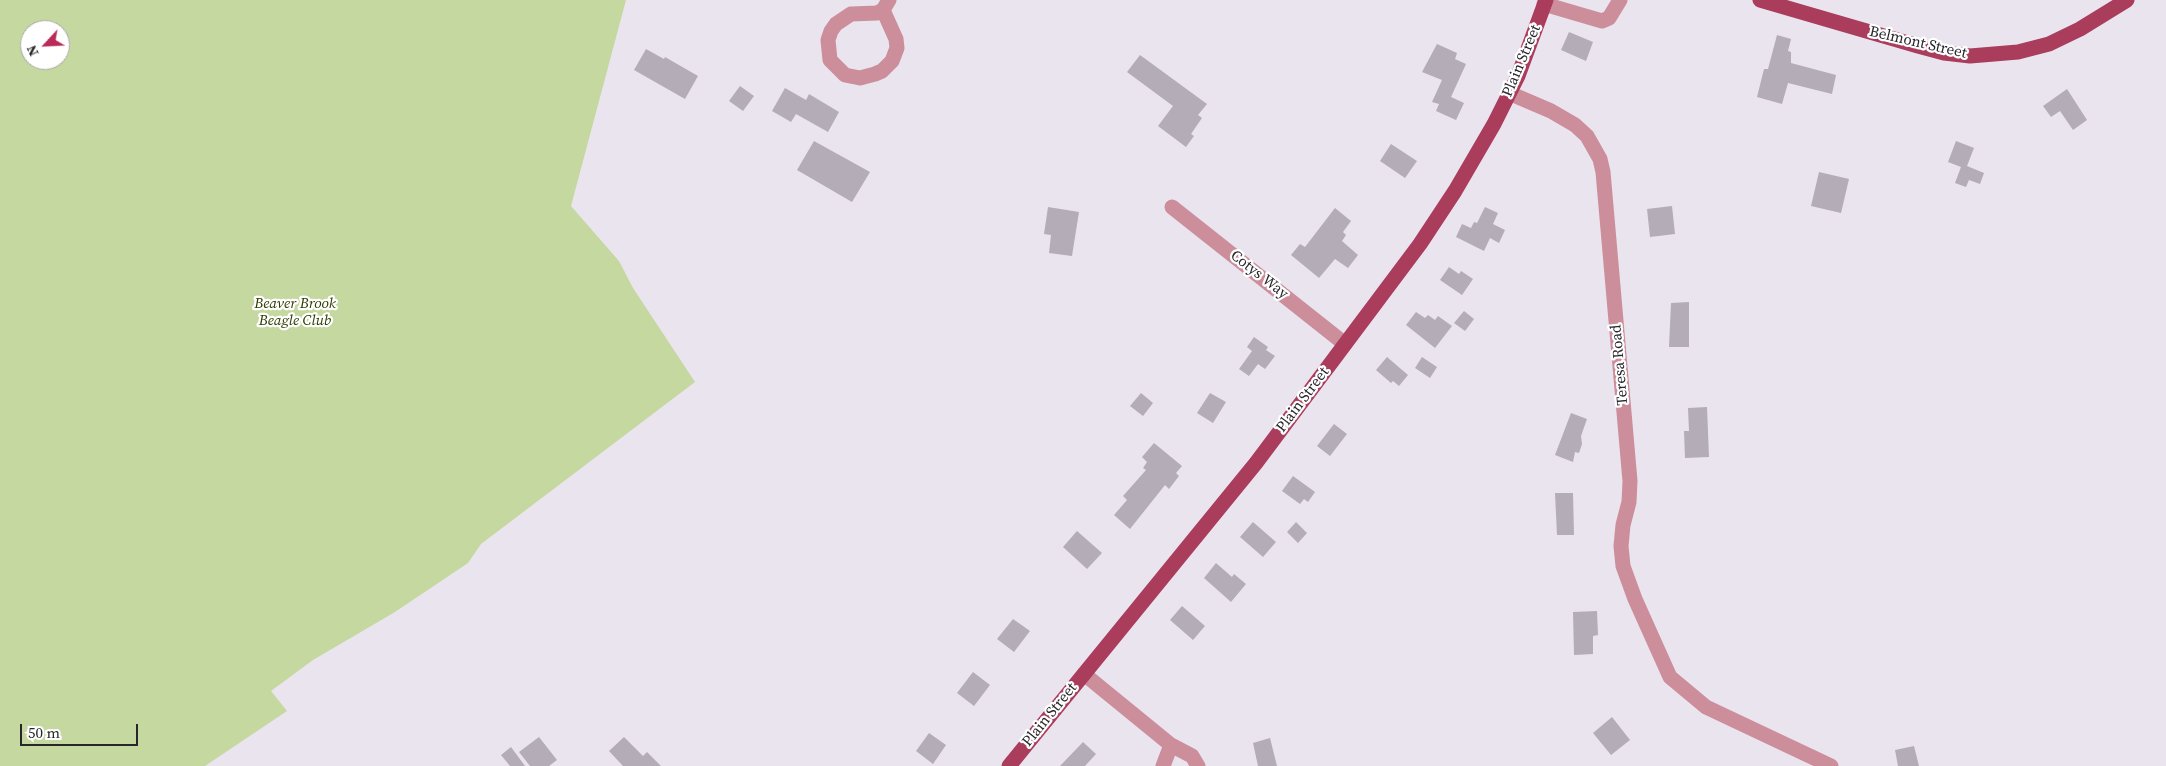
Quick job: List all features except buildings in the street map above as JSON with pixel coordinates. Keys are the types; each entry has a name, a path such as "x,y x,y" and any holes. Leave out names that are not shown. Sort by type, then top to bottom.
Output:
{"main road":[{"name":"Belmont Street","path":"1760,0 1831,22 1944,52 1986,56 2018,52 2049,44 2080,29 2127,0"},
{"name":"Plain Street","path":"1009,766 1234,491 1396,278 1438,218 1482,147 1528,51 1545,2"}],"street":[{"path":"1545,2 1579,7 1606,20 1620,0"},
{"path":"886,5 897,48 892,61 882,71 875,74 860,78 845,75 830,60 828,40 831,30 836,24 851,14 877,13 886,5"},
{"name":"Teresa Road","path":"1509,93 1551,111 1575,125 1587,136 1600,159 1603,172 1630,481 1629,502 1622,539 1624,566 1635,599 1670,677 1706,707 1831,766"},
{"name":"Cotys Way","path":"1172,207 1345,344"},
{"path":"1084,674 1171,745 1192,756 1198,766"},
{"path":"1163,766 1171,745"}],"green space":[{"name":"Beaver Brook Beagle Club","path":"0,0 626,0 571,206 619,261 633,288 695,382 481,544 468,563 395,612 313,660 271,691 287,711 205,766 0,766"}]}
